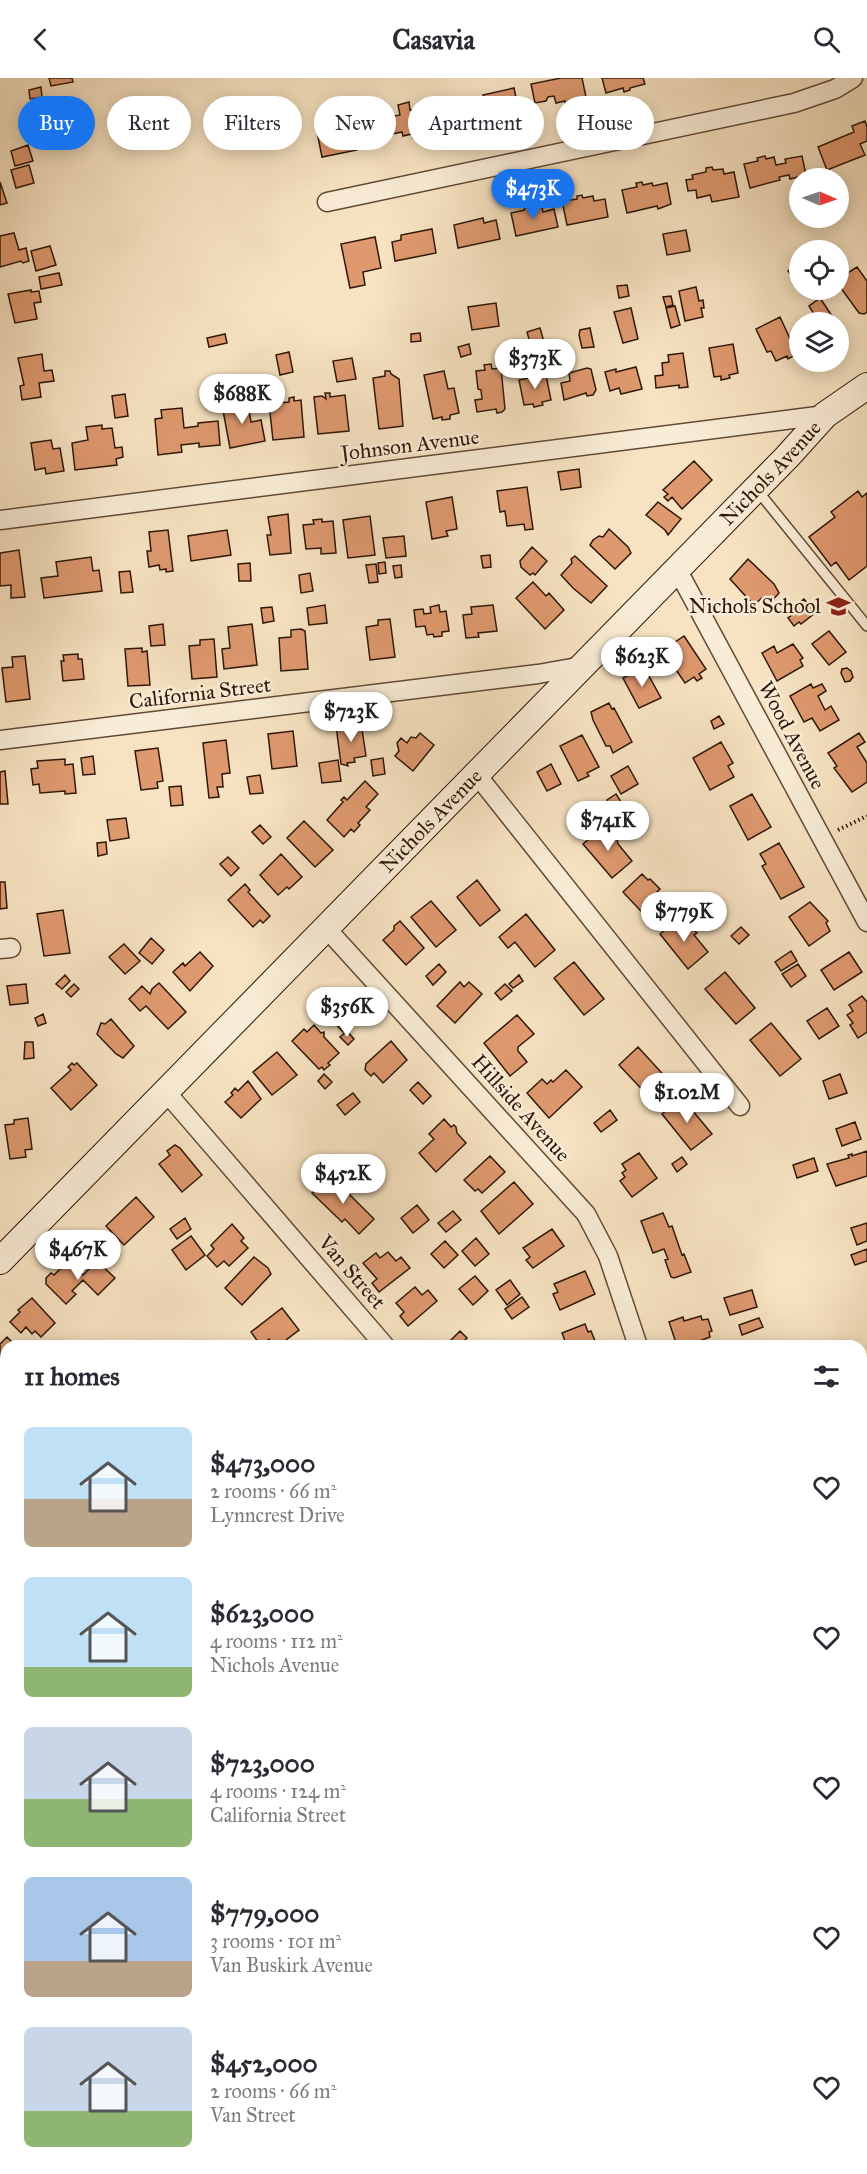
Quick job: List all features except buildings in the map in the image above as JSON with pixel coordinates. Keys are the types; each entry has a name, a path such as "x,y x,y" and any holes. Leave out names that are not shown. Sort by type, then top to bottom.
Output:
{"main road":[{"name":"Nichols Avenue","path":"0,1261 477,775 787,457 825,415 867,386"}],"street":[{"path":"327,202 794,103 835,89 853,78"},
{"name":"Johnson Avenue","path":"0,520 825,415"},
{"name":"Wood Avenue","path":"677,569 867,922"},
{"name":"California Street","path":"0,740 583,666"},
{"path":"477,775 740,1106"},
{"name":"Hillside Avenue","path":"327,928 586,1214 608,1256 636,1340"},
{"name":"Van Street","path":"166,1092 381,1340"}],"lane":[{"path":"756,488 867,626"}],"path":[{"path":"834,832 867,816"}],"place":[{"name":"Nichols School","path":"839,606"}]}
